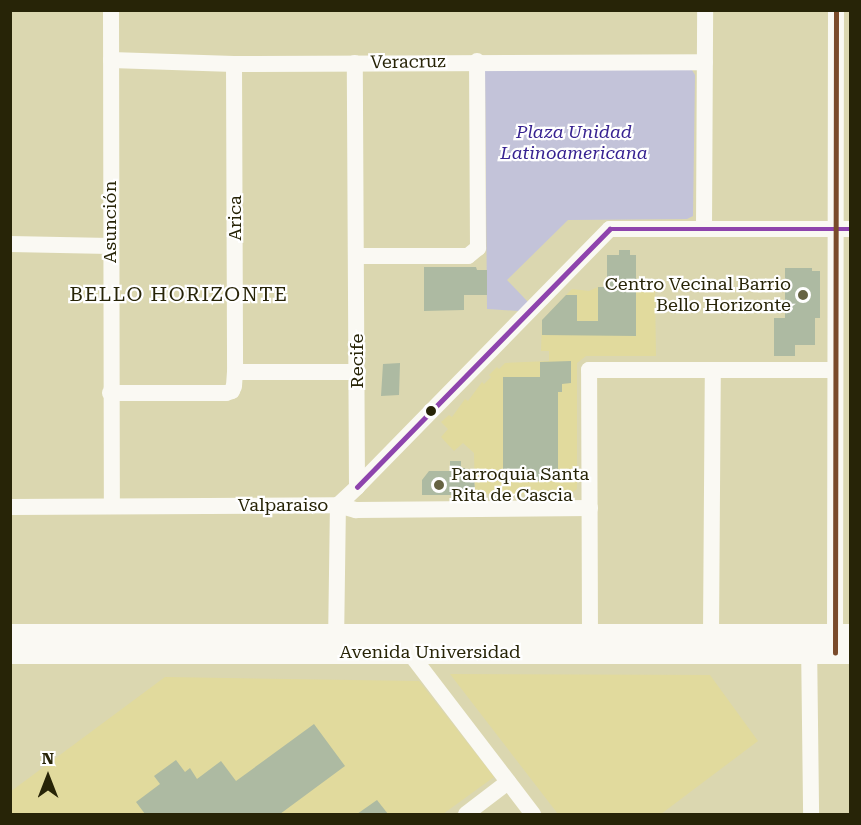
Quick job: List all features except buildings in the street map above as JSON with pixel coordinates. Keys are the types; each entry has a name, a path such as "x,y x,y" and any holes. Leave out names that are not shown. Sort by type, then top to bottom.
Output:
{"main road":[{"name":"Avenida Universidad","path":"408,642 590,633 711,633 809,644"},
{"name":"Avenida Universidad","path":"10,634 336,642 843,644"},
{"name":"Avenida Universidad","path":"10,653 336,642"}],"street":[{"name":"Asunción","path":"111,10 112,506"},
{"path":"704,229 705,10"},
{"path":"836,10 843,229 834,370 843,644"},
{"name":"Veracruz","path":"111,60 234,64 477,61 705,62"},
{"path":"357,256 468,256 478,248 480,242 477,61"},
{"name":"Recife","path":"355,63 357,487"},
{"name":"Arica","path":"234,64 235,372"},
{"path":"336,642 338,505 610,229 843,229"},
{"path":"10,244 110,246"},
{"path":"590,633 590,370 834,370"},
{"path":"711,633 713,370"},
{"path":"110,393 226,393 232,391 234,387 235,372 358,372"},
{"name":"Valparaiso","path":"10,507 338,505 356,510 590,508"},
{"path":"408,642 533,814"},
{"path":"809,644 811,814"},
{"path":"466,814 508,782"}],"shaded area":[{"path":"598,287 655,289 656,356 586,356 577,363 577,489 570,494 475,494 474,453 463,443 454,451 441,437 448,429 441,422 449,415 452,417 465,399 468,401 482,382 484,384 491,377 489,375 497,367 499,369 505,363 549,361 549,351 541,351 542,320 550,315 557,304 562,304 562,299 572,289 589,291"},
{"path":"450,674 710,675 758,741 661,814 558,814"},
{"path":"165,677 419,681 494,777 443,814 11,814 10,792"}],"green space":[{"name":"Plaza Unidad Latinoamericana","path":"485,70 692,70 695,75 693,216 687,219 568,220 507,280 528,302 519,311 487,309"}],"transit line":[{"path":"835,653 836,10"},
{"path":"357,487 610,229 850,229"}],"place":[{"name":"Centro Vecinal Barrio Bello Horizonte","path":"803,295"},
{"name":"Parroquia Santa Rita de Cascia","path":"439,485"}],"district":[{"name":"BELLO HORIZONTE","path":"179,294"}]}
